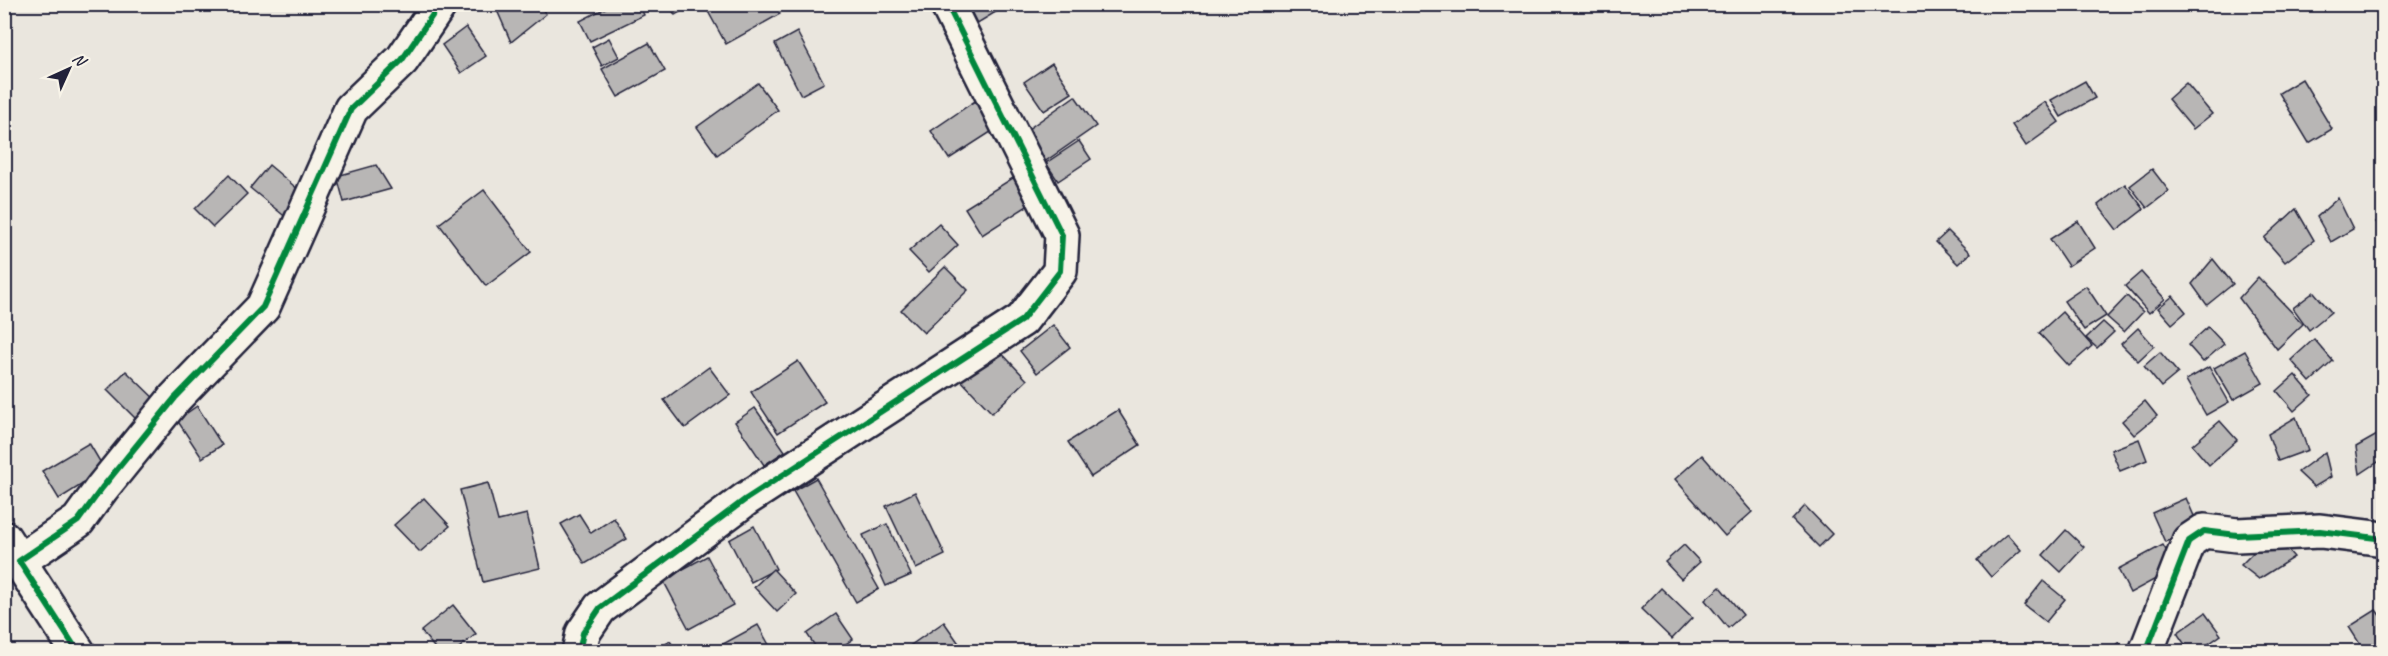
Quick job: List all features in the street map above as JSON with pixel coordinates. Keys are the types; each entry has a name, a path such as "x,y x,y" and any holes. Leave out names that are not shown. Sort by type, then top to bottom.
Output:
{"street":[{"path":"78,651 12,550 78,520 175,399 263,307 351,109 402,60 441,4"},
{"path":"579,651 584,633 600,608 746,499 1022,320 1060,271 1062,235 947,4"},
{"path":"2146,651 2189,541 2204,531 2237,535 2320,531 2384,540"}],"building":[{"path":"501,4 538,4 546,14 511,42 496,8"},
{"path":"613,4 639,4 644,15 590,41 580,21"},
{"path":"669,4 694,4 675,15"},
{"path":"708,4 775,4 780,14 726,44 705,6"},
{"path":"950,4 1009,4 966,30"},
{"path":"466,27 486,56 461,73 442,45"},
{"path":"797,32 824,83 801,95 775,44"},
{"path":"609,38 619,57 602,66 592,47"},
{"path":"649,43 665,71 618,97 602,69"},
{"path":"1052,63 1072,93 1044,111 1024,82"},
{"path":"2302,79 2332,129 2309,143 2279,93"},
{"path":"2085,81 2095,98 2061,117 2051,100"},
{"path":"758,83 778,110 717,155 697,127"},
{"path":"2186,83 2212,114 2193,129 2168,99"},
{"path":"1075,96 1096,126 1037,167 1017,137"},
{"path":"975,101 994,130 949,159 931,131"},
{"path":"2045,102 2059,122 2026,146 2012,125"},
{"path":"1079,141 1091,159 1058,181 1046,163"},
{"path":"269,165 306,196 288,219 250,188"},
{"path":"376,165 391,189 344,202 337,176"},
{"path":"2152,169 2169,191 2147,208 2130,186"},
{"path":"229,175 247,194 213,227 195,209"},
{"path":"1016,176 1032,203 982,235 965,208"},
{"path":"2125,184 2144,209 2117,230 2098,205"},
{"path":"484,190 531,252 486,286 439,224"},
{"path":"2338,198 2353,229 2331,242 2317,217"},
{"path":"2296,209 2314,240 2285,262 2264,238"},
{"path":"2384,217 2384,232 2376,222"},
{"path":"2078,221 2095,248 2068,266 2050,239"},
{"path":"939,224 958,245 929,272 909,251"},
{"path":"1948,231 1970,253 1958,264 1936,242"},
{"path":"2213,259 2233,284 2207,305 2192,284"},
{"path":"945,267 968,290 924,333 901,310"},
{"path":"2141,272 2165,299 2149,313 2125,286"},
{"path":"2258,277 2303,324 2277,349 2239,298"},
{"path":"2086,286 2106,316 2084,330 2064,301"},
{"path":"2314,292 2331,312 2309,330 2293,308"},
{"path":"2127,296 2143,312 2124,332 2107,317"},
{"path":"2173,296 2186,312 2172,324 2158,308"},
{"path":"2062,312 2092,346 2069,366 2039,333"},
{"path":"2103,322 2114,332 2097,348 2086,338"},
{"path":"1053,325 1070,347 1037,373 1020,351"},
{"path":"2208,327 2224,344 2203,362 2188,345"},
{"path":"2138,328 2154,346 2138,361 2121,344"},
{"path":"2314,339 2333,361 2310,382 2291,360"},
{"path":"994,345 1027,380 992,413 959,378"},
{"path":"2245,351 2263,383 2233,400 2214,368"},
{"path":"2160,352 2178,373 2161,387 2144,366"},
{"path":"798,361 825,402 778,433 751,392"},
{"path":"709,367 730,395 685,428 664,400"},
{"path":"2209,367 2229,402 2206,415 2186,380"},
{"path":"126,371 162,406 142,425 107,390"},
{"path":"2295,375 2312,395 2294,411 2277,391"},
{"path":"2145,401 2157,416 2134,435 2122,421"},
{"path":"197,406 222,445 202,458 177,420"},
{"path":"755,408 785,451 764,465 735,422"},
{"path":"1118,410 1140,445 1091,477 1068,442"},
{"path":"2296,417 2308,450 2278,461 2268,434"},
{"path":"2220,421 2237,440 2209,465 2192,445"},
{"path":"2384,431 2384,458 2360,474 2356,447"},
{"path":"2139,439 2147,460 2120,471 2111,450"},
{"path":"89,443 105,470 59,499 42,471"},
{"path":"2325,452 2331,477 2314,487 2298,472"},
{"path":"1702,455 1752,512 1725,536 1675,479"},
{"path":"816,478 879,589 856,602 793,491"},
{"path":"488,483 498,521 527,514 540,568 483,582 460,490"},
{"path":"915,492 945,555 916,569 886,506"},
{"path":"424,498 450,526 420,552 394,525"},
{"path":"2186,498 2199,527 2165,542 2152,513"},
{"path":"1805,506 1832,534 1819,547 1792,520"},
{"path":"579,514 591,533 614,518 627,539 585,564 561,524"},
{"path":"887,524 911,575 886,586 863,535"},
{"path":"754,526 776,569 751,582 729,540"},
{"path":"2066,530 2084,547 2061,572 2043,555"},
{"path":"2273,533 2294,557 2259,579 2241,565"},
{"path":"2007,534 2021,550 1991,577 1977,560"},
{"path":"1684,545 1700,562 1681,579 1665,562"},
{"path":"2163,545 2176,568 2130,593 2118,569"},
{"path":"707,556 733,605 689,629 663,580"},
{"path":"773,569 796,594 777,612 754,587"},
{"path":"2043,581 2065,599 2046,622 2024,605"},
{"path":"1720,587 1743,615 1728,628 1705,600"},
{"path":"1661,588 1692,618 1672,639 1641,609"},
{"path":"453,605 476,634 454,652 438,652 421,631"},
{"path":"2376,610 2384,621 2384,651 2365,652 2349,627"},
{"path":"2205,613 2221,635 2197,652 2190,652 2177,633"},
{"path":"836,614 853,639 834,652 819,652 807,634"},
{"path":"944,622 965,652 901,652"},
{"path":"758,625 773,652 713,652 712,650"},
{"path":"670,641 677,652 654,652"},
{"path":"2119,642 2127,652 2107,652"}],"cycle path":[{"path":"78,652 19,561 78,521 175,398 263,307 351,109 402,60 440,4"},
{"path":"579,652 583,633 600,608 746,499 1022,320 1060,271 1062,235 947,4"},
{"path":"2146,652 2189,541 2204,531 2237,535 2320,531 2384,539"}]}
